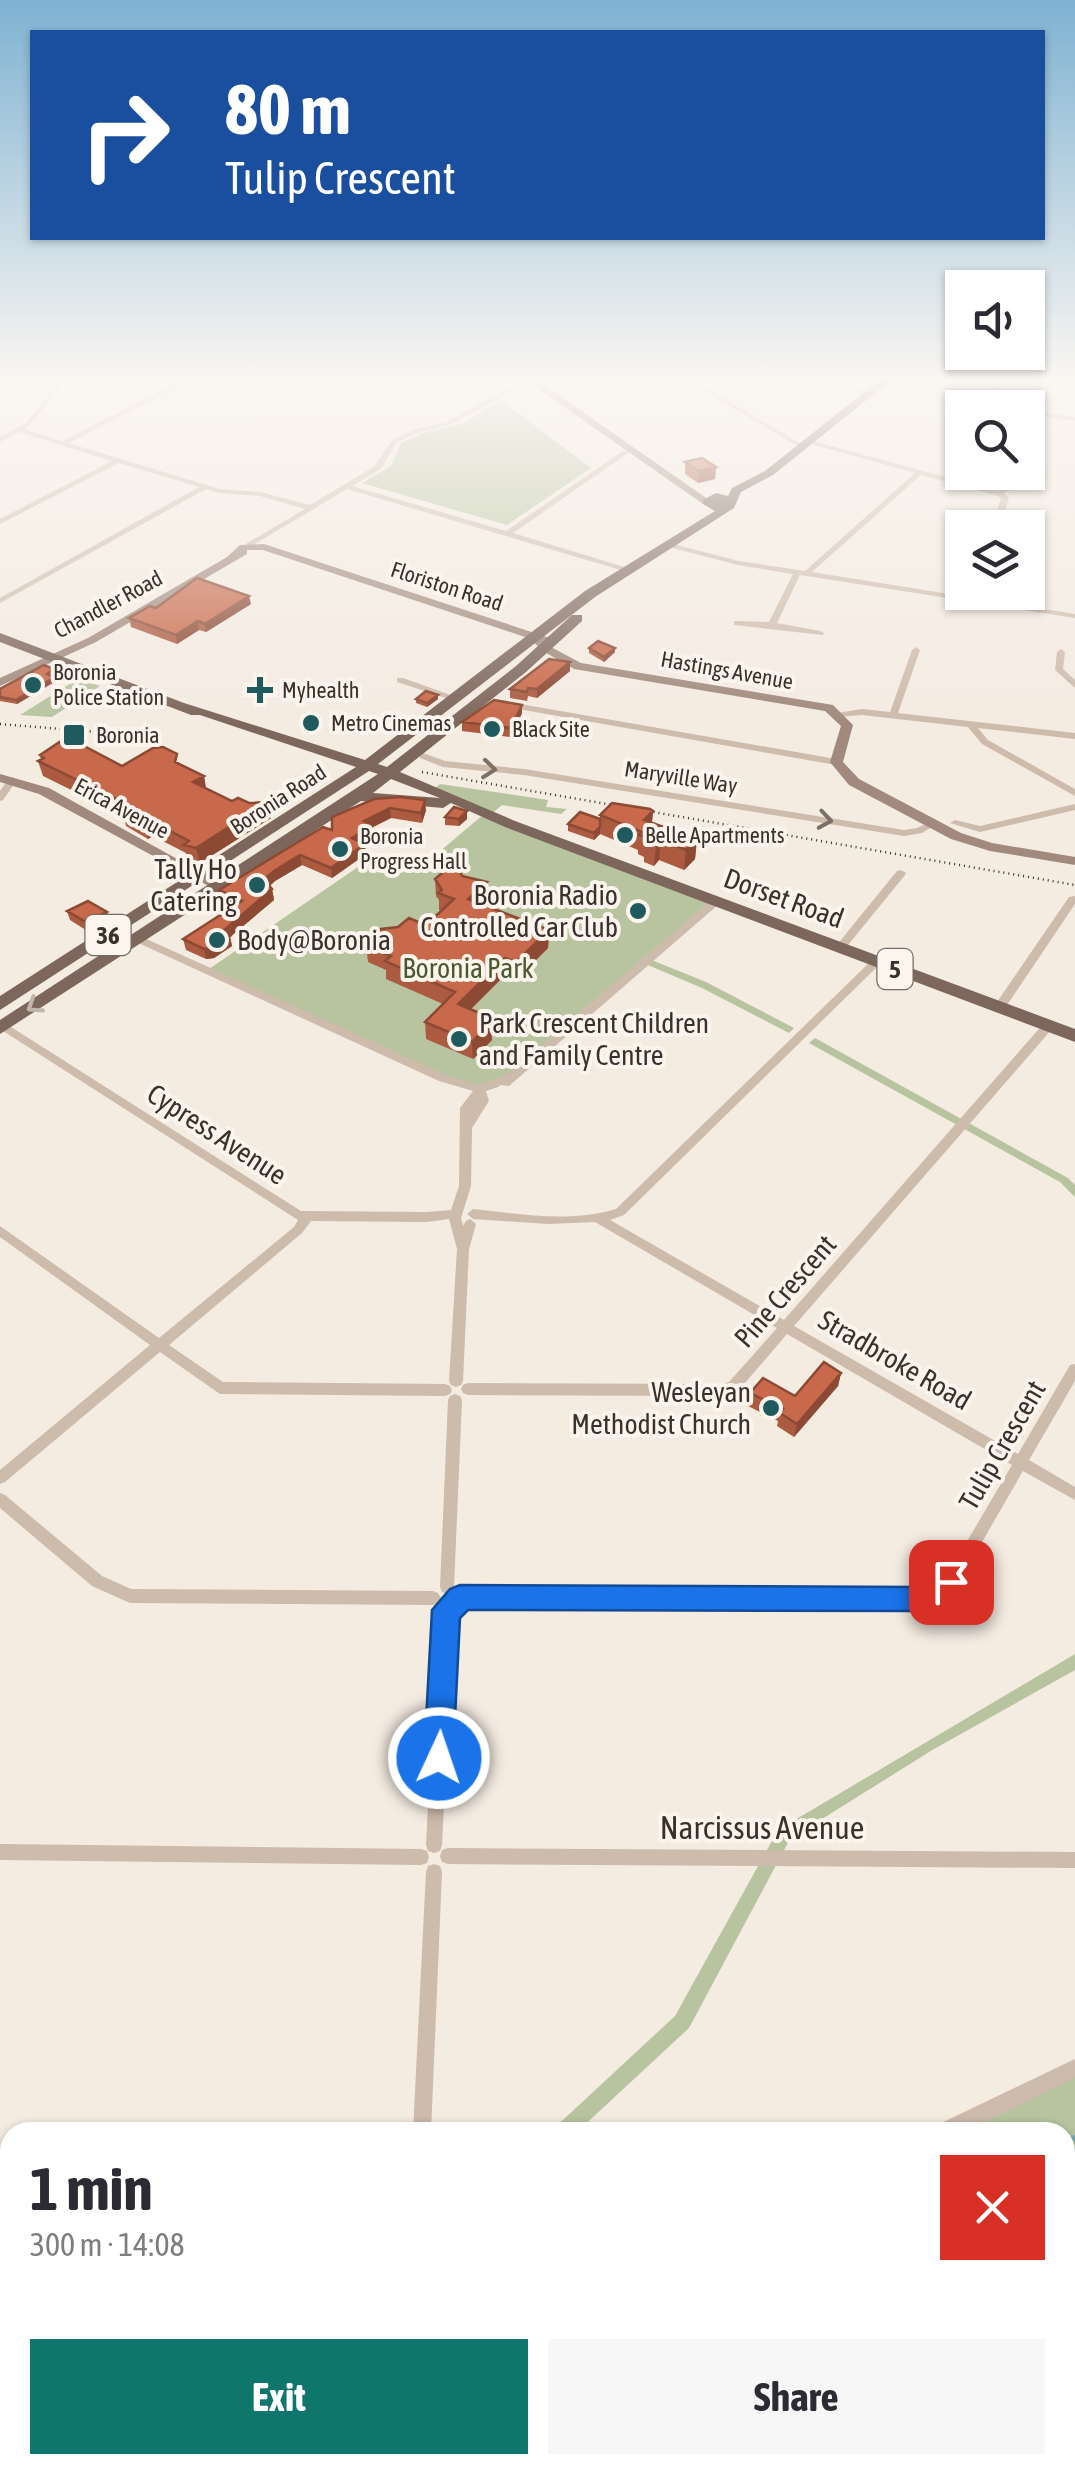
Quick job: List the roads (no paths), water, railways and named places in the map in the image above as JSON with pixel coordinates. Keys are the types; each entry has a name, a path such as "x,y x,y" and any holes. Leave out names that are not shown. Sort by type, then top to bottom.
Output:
{"main road":[{"path":"699,493 729,504"},
{"name":"Boronia Road","path":"711,500 726,493"},
{"name":"Boronia Road","path":"0,1004 361,771 627,569 729,504 734,493"},
{"path":"700,523 711,500"},
{"name":"Boronia Road","path":"1,1026 358,796 506,681 668,544"},
{"name":"Floriston Road","path":"253,546 535,636"},
{"name":"Chandler Road","path":"0,682 92,640 253,546"},
{"path":"535,636 549,645"},
{"name":"Dorset Road","path":"0,637 186,706 328,767 416,782 474,809 715,902 1075,1036"},
{"name":"Hastings Avenue","path":"549,645 578,666 817,706 840,715"},
{"name":"Hastings Avenue","path":"549,645 604,669"},
{"path":"502,662 578,666"},
{"path":"452,724 461,704 455,698 506,681"},
{"name":"Dorset Road","path":"186,706 251,725 361,771"},
{"path":"840,715 847,730 836,762 854,782 936,826 990,847 1075,861"},
{"name":"Boronia Road","path":"416,782 414,772 423,756 452,724"},
{"path":"301,746 364,754 385,752"},
{"path":"304,809 330,783 333,772 328,767"},
{"name":"Dorset Road","path":"384,777 451,804"},
{"name":"Erica Avenue","path":"6,779 44,792 219,886"},
{"name":"Dorset Road","path":"358,796 372,794 474,809"}],"street":[{"path":"0,522 55,493"},
{"path":"0,601 194,493"},
{"path":"249,493 310,508"},
{"name":"Chandler Road","path":"253,546 336,493"},
{"path":"370,493 627,569"},
{"path":"507,534 565,493"},
{"path":"772,625 802,574 895,493"},
{"path":"999,493 1005,498 1001,510"},
{"path":"668,544 738,564 945,592"},
{"path":"1044,610 1075,616"},
{"path":"737,623 820,634"},
{"path":"893,716 916,650"},
{"path":"1061,652 1059,670 1075,685"},
{"path":"400,680 455,698"},
{"path":"482,700 836,762"},
{"name":"Hastings Avenue","path":"840,715 858,712 1075,736"},
{"path":"972,726 985,742 1075,793"},
{"name":"Maryville Way","path":"423,756 440,763 556,777 904,833 936,826"},
{"path":"0,798 6,779"},
{"path":"955,823 980,829 1075,807"},
{"path":"840,948 901,873"},
{"path":"999,1008 1074,899"},
{"path":"138,939 478,1094 496,1092 715,902"},
{"path":"604,1217 624,1208 876,962"},
{"name":"Cypress Avenue","path":"1,1026 307,1218 604,1217"},
{"name":"Pine Crescent","path":"0,1231 220,1388 726,1390 737,1384 1048,1026"},
{"path":"422,2122 434,1857 438,1590 453,1592 466,1108 478,1094"},
{"name":"Stradbroke Road","path":"604,1217 1075,1494"},
{"path":"0,1478 298,1230 307,1218"},
{"name":"Tulip Crescent","path":"453,1592 932,1598 951,1582 1075,1369"},
{"path":"0,1499 97,1581 130,1596 440,1604"},
{"name":"Narcissus Avenue","path":"0,1852 1075,1860"},
{"path":"964,2122 1075,2068"}],"railway":[{"path":"0,724 134,735"},
{"path":"422,772 1075,885"}],"place":[{"name":"Boronia Police Station","path":"33,685"},
{"name":"Myhealth","path":"260,690"},
{"name":"Metro Cinemas","path":"311,723"},
{"name":"Black Site","path":"492,729"},
{"name":"Boronia","path":"74,735"},
{"name":"Belle Apartments","path":"625,835"},
{"name":"Boronia Progress Hall","path":"340,849"},
{"name":"Tally Ho Catering","path":"257,885"},
{"name":"Boronia Radio Controlled Car Club","path":"638,911"},
{"name":"Body@Boronia","path":"217,940"},
{"name":"Park Crescent Children and Family Centre","path":"459,1039"},
{"name":"Wesleyan Methodist Church","path":"771,1408"}],"park label":[{"name":"Boronia Park","path":"468,968"}]}
